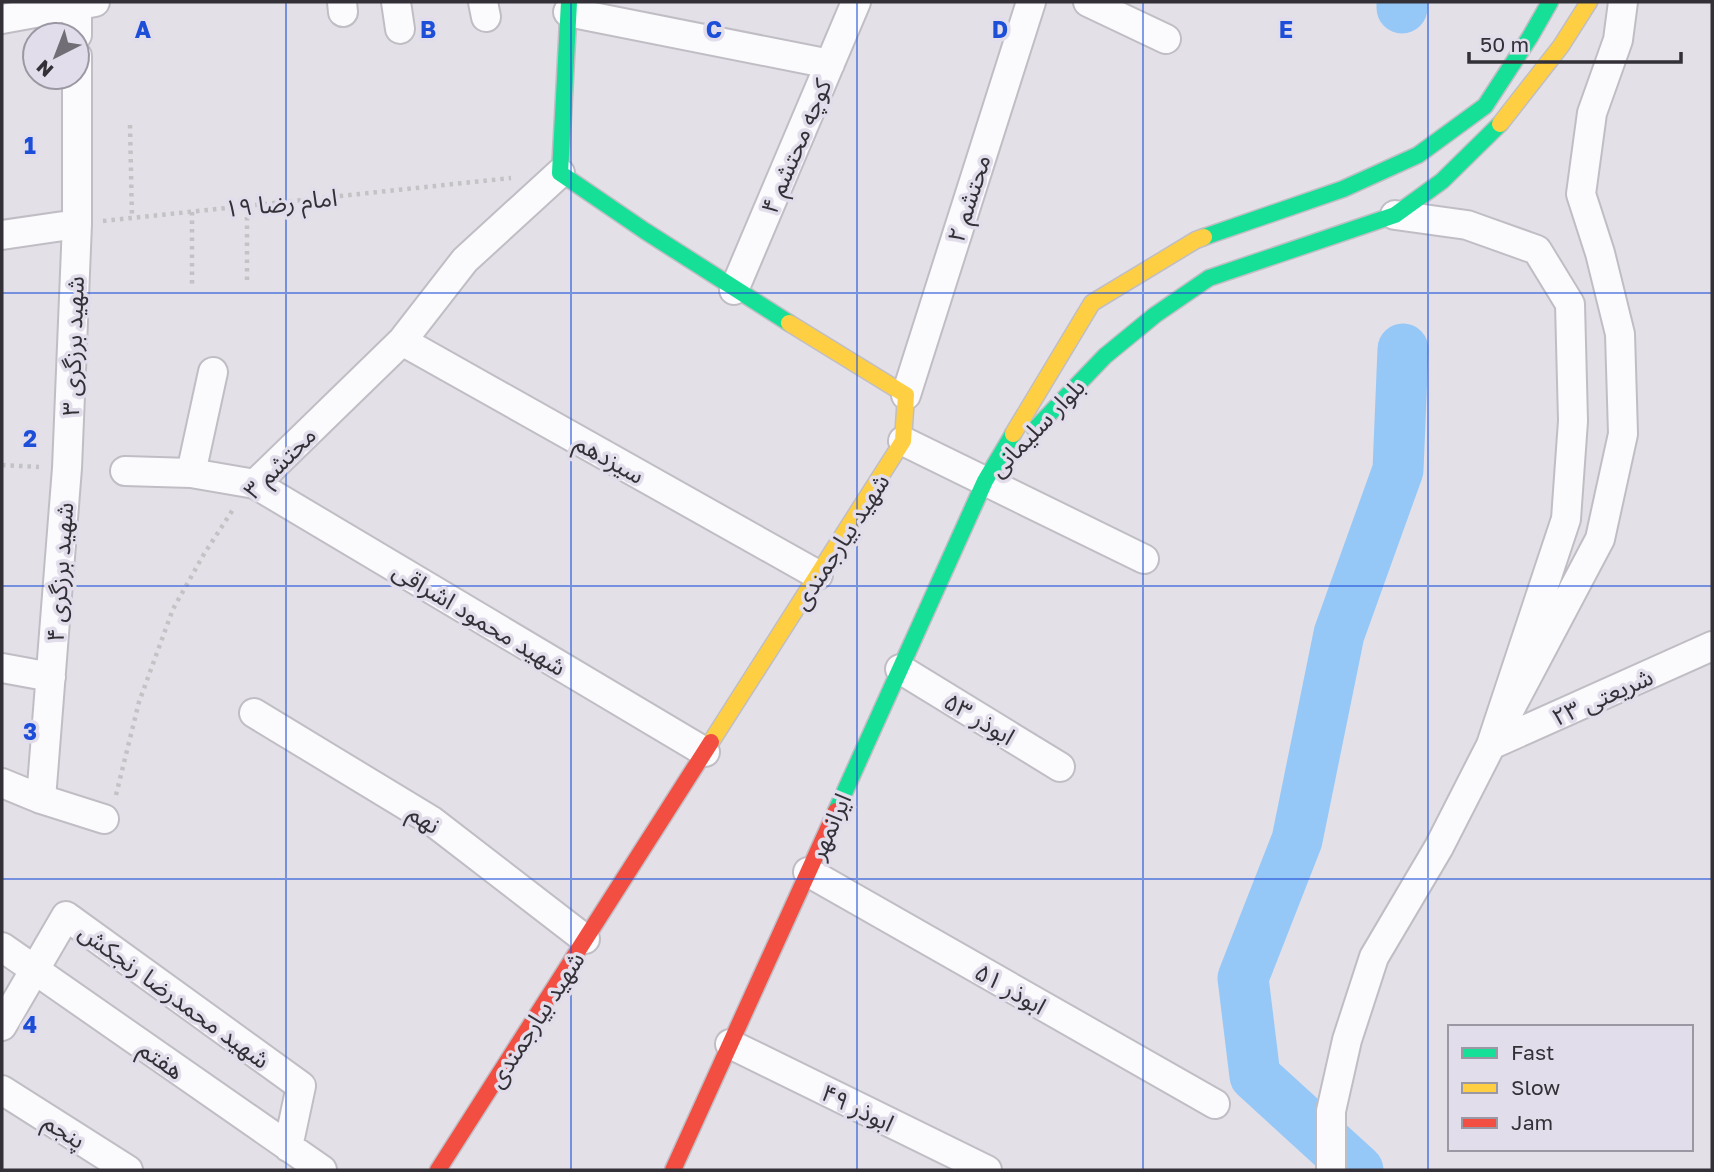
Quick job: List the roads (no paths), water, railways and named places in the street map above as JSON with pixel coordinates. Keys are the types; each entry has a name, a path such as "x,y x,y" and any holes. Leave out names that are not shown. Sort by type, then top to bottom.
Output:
{"main road":[{"name":"بلوار سلیمانی","path":"985,481 1093,303 1196,240 1343,189 1418,155 1485,106 1550,2"},
{"name":"بلوار سلیمانی","path":"985,481 1105,356 1155,315 1209,278 1395,215 1442,181 1506,118 1561,46 1589,2"},
{"path":"569,7 560,173 734,290 906,395"},
{"name":"شهید بیارجمندی","path":"438,1170 903,441 906,395"},
{"name":"ایرانمهر","path":"673,1170 985,481"}],"street":[{"name":"کوچه محتشم ۴","path":"734,290 856,2"},
{"name":"۲ محتشم","path":"906,395 1031,2"},
{"path":"1088,2 1166,38"},
{"path":"1331,1170 1331,1111 1347,1041 1374,957 1439,847 1600,540 1623,434 1620,334 1600,253 1581,194 1592,113 1618,40 1623,2"},
{"path":"2,19 83,3 80,21"},
{"path":"569,7 830,64"},
{"name":"۳ شهید برزگری","path":"67,468 77,224 77,91"},
{"name":"محتشم ۳","path":"255,484 402,341 465,260 560,173"},
{"path":"1395,215 1468,225 1537,250 1570,304 1573,422 1566,519 1491,745"},
{"path":"2,235 77,224"},
{"name":"سیزدهم","path":"402,341 818,575"},
{"path":"191,473 213,372"},
{"path":"903,441 1144,559"},
{"name":"۴ شهید برزگری","path":"41,799 67,468"},
{"path":"125,471 191,473 255,484"},
{"name":"شهید محمود اشراقی","path":"255,484 705,752"},
{"name":"شریعتی ۲۳","path":"1491,745 1712,646"},
{"path":"2,668 51,677"},
{"name":"۵۳ ابوذر","path":"900,669 1060,767"},
{"name":"نهم","path":"254,713 432,821 585,939"},
{"path":"2,783 41,799 104,819"},
{"name":"ابوذر ۵۱","path":"808,872 1215,1104"},
{"name":"شهید محمدرضا رنجکش","path":"35,970 66,916 301,1086 288,1147"},
{"name":"هفتم","path":"2,947 322,1170"},
{"path":"2,1026 35,970"},
{"name":"ابوذر ۴۹","path":"730,1044 987,1170"},
{"name":"پنجم","path":"2,1090 128,1170"}],"waterway":[{"path":"1402,2 1402,8"},
{"path":"1358,1170 1255,1076 1243,978 1297,840 1339,634 1398,470 1403,349"}]}
